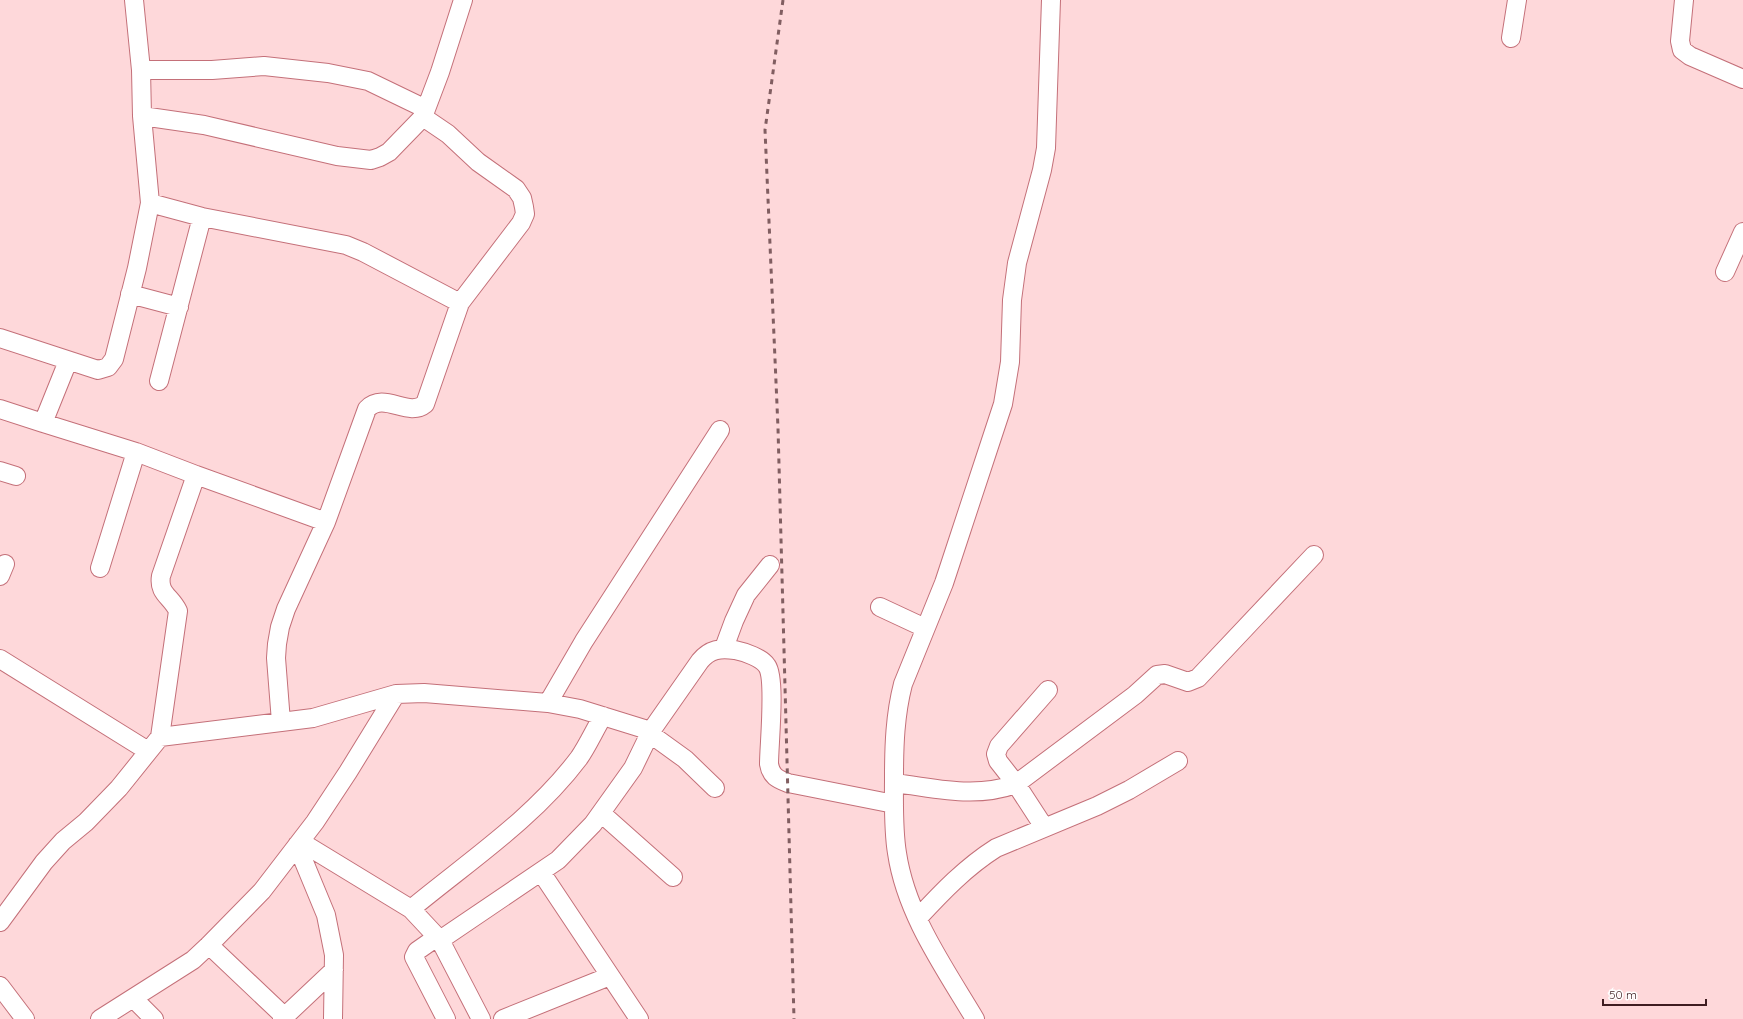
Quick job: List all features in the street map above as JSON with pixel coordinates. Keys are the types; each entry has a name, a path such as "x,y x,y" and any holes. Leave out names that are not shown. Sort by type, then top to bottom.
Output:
{"street":[{"path":"0,338 98,370 108,368 114,359 150,203 142,116 141,70 134,0"},
{"path":"142,116 204,125 337,156 371,160 380,157 388,152 425,113 463,0"},
{"path":"975,1019 934,951 912,907 896,853 894,740 899,699 903,684 944,583 1003,404 1010,362 1012,300 1017,263 1042,170 1046,148 1051,0"},
{"path":"1511,38 1517,0"},
{"path":"1683,0 1680,41 1682,50 1690,56 1743,79"},
{"path":"141,70 212,70 264,66 328,73 368,81 425,113 478,162 516,190 522,198 524,207 525,214 520,223 460,303 425,404 421,407 414,408 387,402 376,403 367,409 326,522 286,609 280,627 276,658 281,722"},
{"path":"150,203 202,217 346,245 363,252 460,303"},
{"path":"159,381 202,217"},
{"path":"1725,272 1743,232"},
{"path":"130,294 178,307"},
{"path":"43,423 68,361"},
{"path":"0,409 136,452 326,522"},
{"path":"548,703 584,641 720,430"},
{"path":"100,568 136,452"},
{"path":"0,922 44,862 63,841 86,822 119,788 160,737 178,611 174,603 162,590 160,584 161,576 196,475"},
{"path":"894,783 970,792 1000,789 1016,784 1135,695 1156,676 1165,674 1188,682 1198,678 1314,555"},
{"path":"724,648 746,595 770,565"},
{"path":"880,607 925,628"},
{"path":"446,1019 414,957 415,953 558,860 593,824 633,768 650,732 704,656 710,652 724,648 740,651 763,661 770,670 772,685 768,764 776,779 788,783 894,804"},
{"path":"0,659 148,752"},
{"path":"1044,827 1016,784 998,762 996,758 996,750 1048,690"},
{"path":"100,1019 193,960 262,891 299,844 348,772 396,694"},
{"path":"160,737 314,718 396,694 446,694 548,703 603,716 650,732 697,769 715,788"},
{"path":"411,909 508,833 546,796 579,757 603,716"},
{"path":"918,918 949,885 996,848 1097,806 1129,790 1178,761"},
{"path":"601,813 673,877"},
{"path":"299,844 411,909 438,939 481,1019"},
{"path":"299,844 326,915 334,970 333,1019"},
{"path":"541,872 639,1019"},
{"path":"209,945 283,1018 334,970"},
{"path":"503,1019 610,976"},
{"path":"0,986 25,1019"},
{"path":"133,998 154,1019"}],"railway":[{"path":"783,0 765,130 778,428 794,1019"}]}
